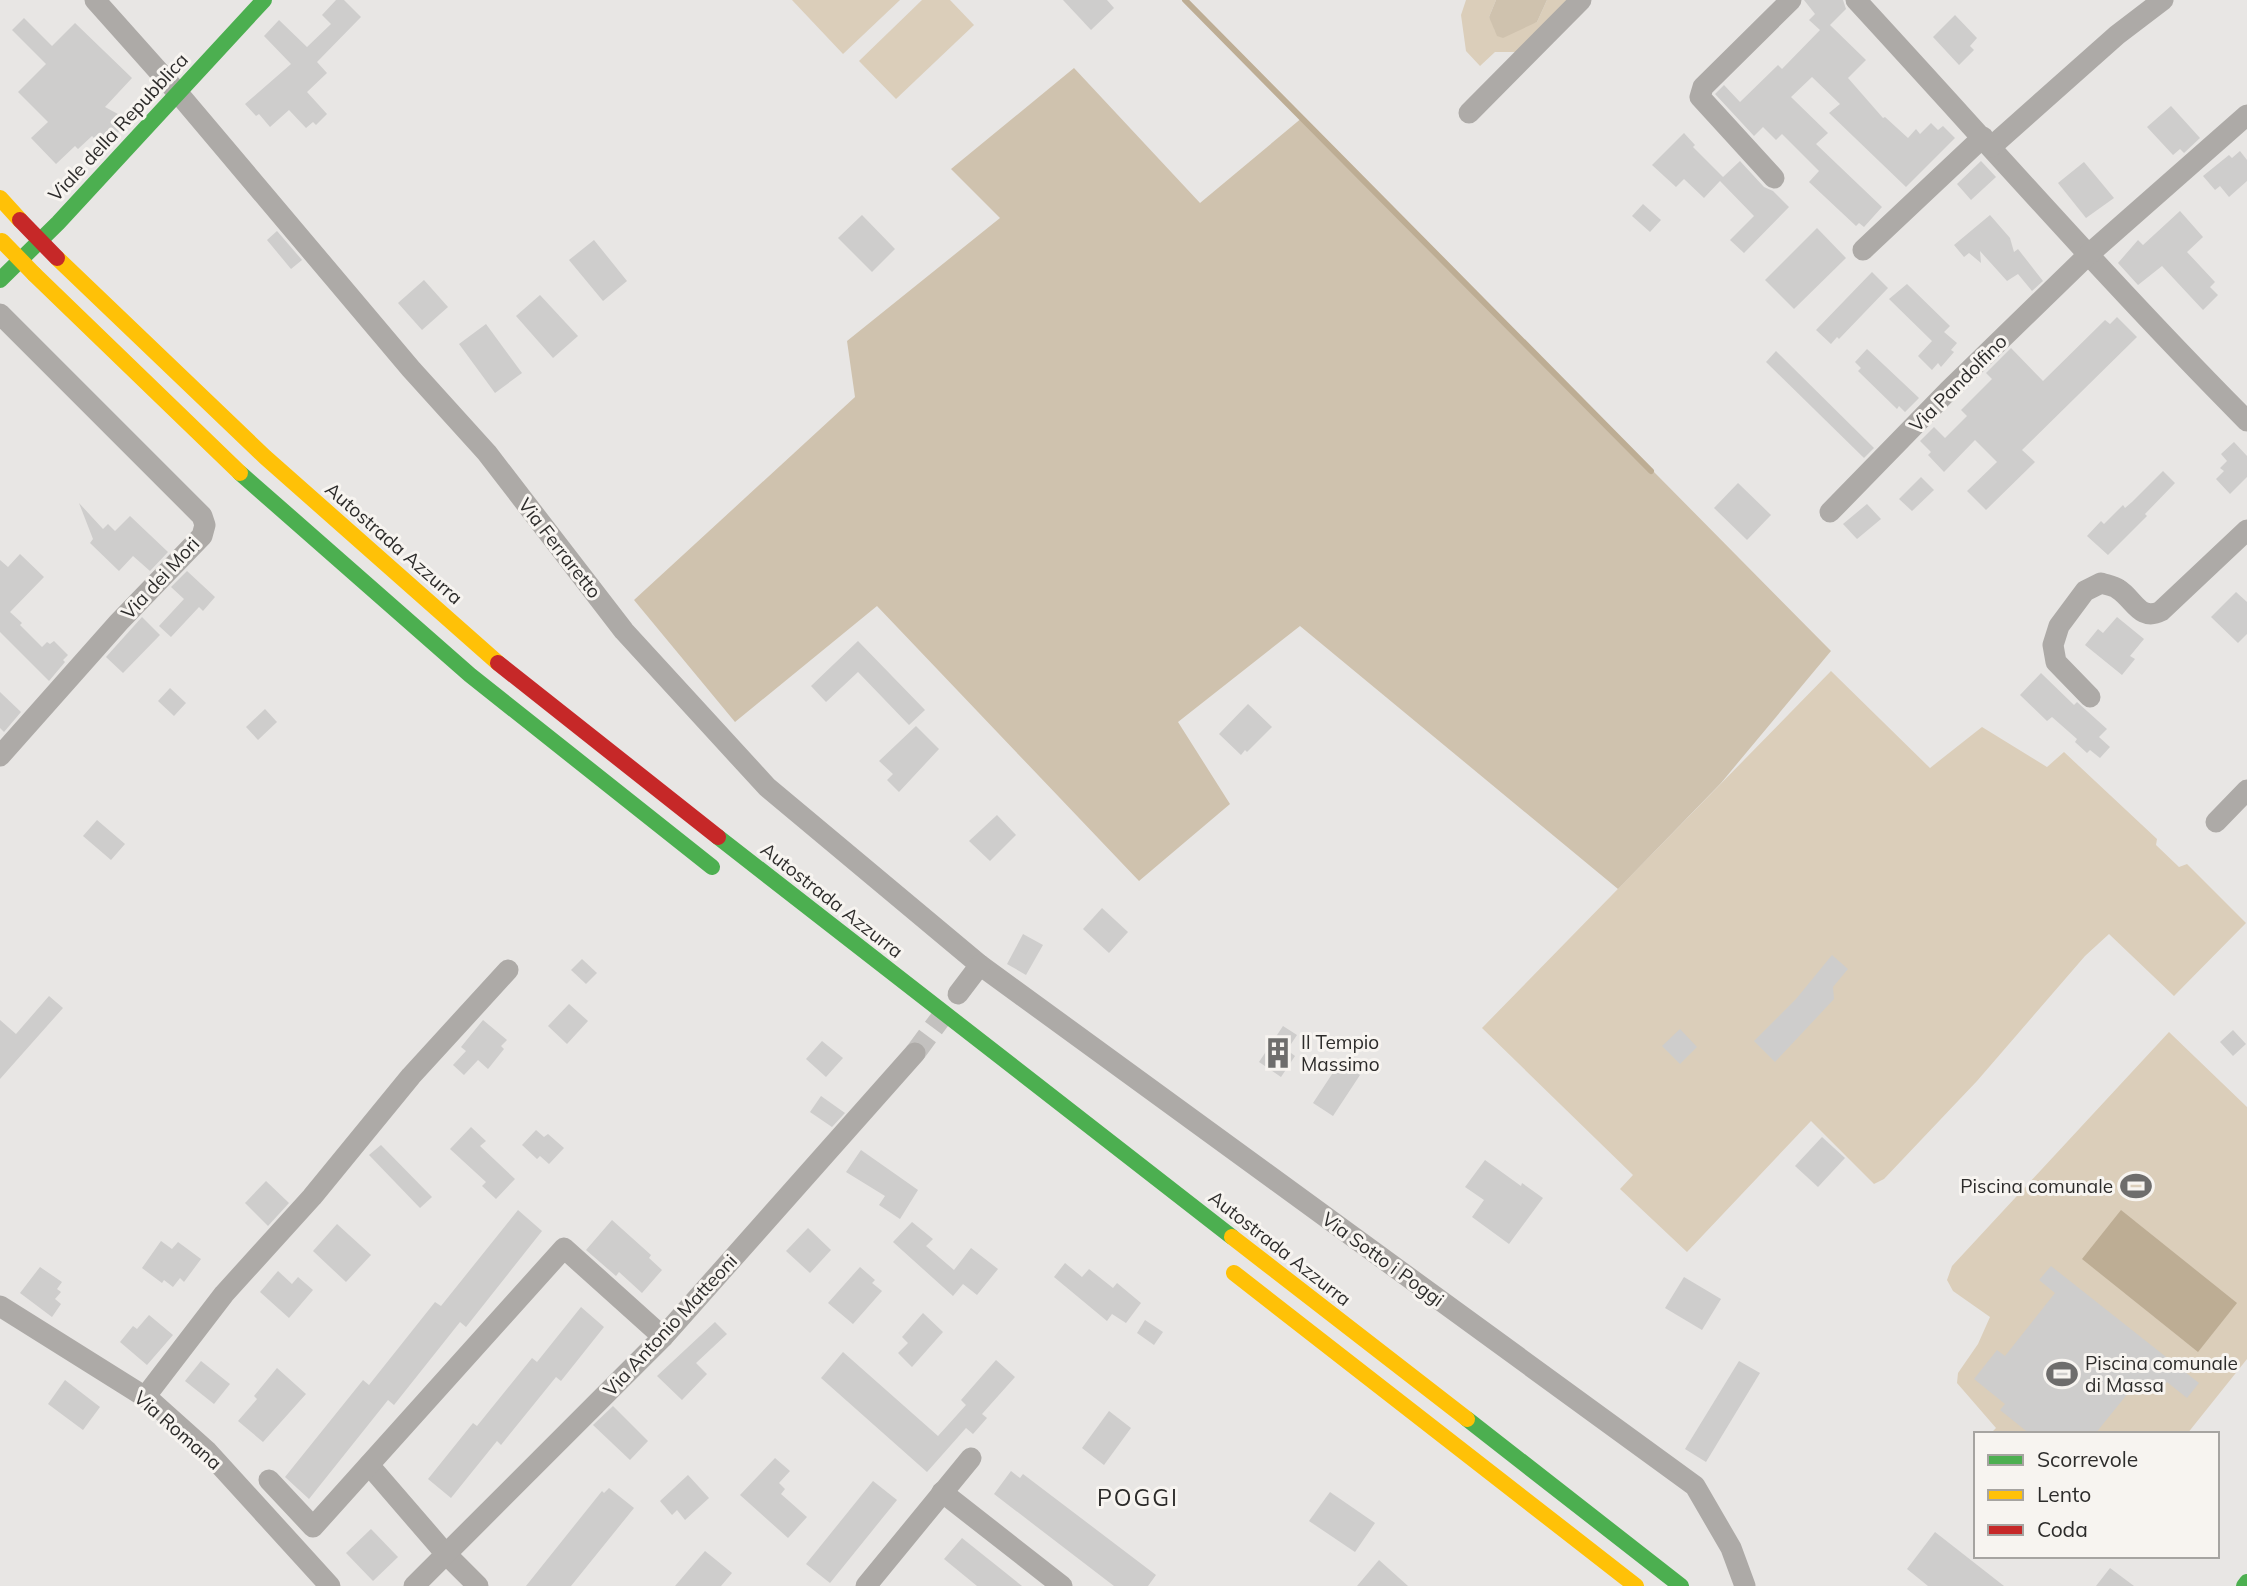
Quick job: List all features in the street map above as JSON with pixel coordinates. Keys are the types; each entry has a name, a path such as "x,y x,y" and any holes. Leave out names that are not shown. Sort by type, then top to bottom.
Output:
{"main road":[{"name":"Viale della Repubblica","path":"0,279 58,223 264,0"},
{"name":"Autostrada Azzurra","path":"0,198 57,258 265,457 487,654 780,887 1681,1586"},
{"path":"1,240 246,479 460,666 721,874"},
{"path":"1217,1260 1636,1586"}],"street":[{"name":"Via Ferraretto","path":"95,0 178,93 411,369 487,453 624,631 767,787 980,965"},
{"path":"1469,113 1581,0"},
{"path":"1774,178 1700,97 1703,87 1791,0"},
{"path":"1856,0 2088,255 2247,421"},
{"path":"1863,250 1987,142 2163,0"},
{"name":"Via Pandolfino","path":"1830,512 1948,391 2088,255 2247,115"},
{"name":"Via dei Mori","path":"0,314 202,516 205,525 202,536 119,622 0,755"},
{"path":"2090,697 2056,662 2053,645 2059,626 2085,591 2101,583 2117,588 2146,614 2152,616 2161,611 2247,530"},
{"path":"2216,822 2247,790"},
{"path":"958,994 980,965"},
{"name":"Via Sotto i Poggi","path":"980,965 1695,1486 1731,1548 1745,1586"},
{"path":"145,1397 224,1294 312,1197 411,1076 508,970"},
{"name":"Via Antonio Matteoni","path":"414,1586 663,1337 915,1054"},
{"path":"269,1480 313,1527 564,1248 663,1337"},
{"name":"Via Romana","path":"0,1306 145,1397 207,1451 330,1586"},
{"path":"866,1586 971,1458"},
{"path":"369,1465 445,1553 478,1586"},
{"path":"942,1492 1062,1586"}],"shaded area":[{"path":"792,0 900,0 843,54"},
{"path":"922,0 950,0 974,25 896,99 859,61"},
{"path":"1466,0 1496,0 1489,17 1495,31 1537,22 1547,0 1571,0 1522,52 1495,52 1480,66 1466,51 1461,15"},
{"path":"1496,0 1547,0 1537,22 1503,38 1497,36 1489,17"},
{"path":"1074,68 1200,203 1303,117 1831,651 1721,783 1618,889 1300,626 1178,722 1230,804 1139,881 877,606 735,722 634,600 855,397 847,341 1000,218 951,169"},
{"path":"1831,671 1930,768 1982,727 2047,767 2064,752 2157,839 2156,845 2179,867 2187,864 2246,923 2174,996 2109,934 2085,956 1977,1081 1884,1179 1874,1184 1811,1121 1687,1252 1620,1189 1633,1175 1482,1028"},
{"name":"Piscina comunale","path":"2169,1032 2247,1107 2247,1359 2189,1432 1992,1432 1996,1428 1957,1383 1958,1373 1978,1344 1990,1317 1953,1291 1947,1280 1952,1266"},
{"name":"Piscina comunale di Massa","path":"2121,1210 2237,1303 2198,1352 2082,1259"}],"building":[{"path":"336,0 344,0 361,17 317,62 327,73 307,92 327,114 316,125 313,122 306,128 289,110 270,127 259,114 256,116 245,104 291,64 264,36 279,20 307,47 331,24 322,15"},
{"path":"1063,0 1107,0 1114,8 1091,30"},
{"path":"1804,0 1843,0 1846,9 1830,25 1866,60 1848,78 1883,118 1908,138 1916,129 1920,134 1931,123 1938,130 1943,126 1955,138 1906,187 1829,113 1840,104 1812,77 1791,97 1828,133 1816,144 1882,207 1864,227 1859,223 1856,226 1809,182 1819,171 1782,134 1776,140 1763,127 1754,136 1715,94 1724,85 1740,102 1778,65 1782,69 1820,30 1809,20 1815,14"},
{"path":"1955,15 1977,38 1970,46 1974,50 1959,65 1933,37"},
{"path":"24,18 52,46 75,23 132,78 105,107 129,120 104,148 92,136 78,149 75,146 56,164 31,138 48,122 18,92 46,64 12,30"},
{"path":"2171,106 2200,138 2184,153 2180,149 2173,155 2147,127"},
{"path":"1684,133 1695,145 1693,147 1723,177 1740,161 1764,187 1773,191 1789,207 1744,253 1730,240 1754,216 1720,181 1704,198 1684,179 1676,187 1652,165"},
{"path":"2240,151 2247,160 2247,181 2229,197 2220,186 2215,190 2203,176 2229,155 2232,158"},
{"path":"1981,161 1996,177 1971,200 1957,184"},
{"path":"2084,162 2114,198 2086,218 2058,183"},
{"path":"1643,204 1661,220 1650,232 1632,216"},
{"path":"2180,211 2203,237 2187,252 2215,282 2210,287 2218,295 2203,310 2162,266 2138,285 2118,263 2138,240 2143,245"},
{"path":"862,215 895,249 872,272 838,238"},
{"path":"1990,215 2010,238 2014,252 2018,249 2043,281 2032,291 2018,274 2007,281 1980,251 1981,263 1969,253 1964,257 1954,245"},
{"path":"1817,228 1846,258 1794,309 1765,280"},
{"path":"277,231 302,260 291,269 267,240"},
{"path":"594,240 627,281 603,301 569,260"},
{"path":"1872,272 1888,288 1831,344 1816,330"},
{"path":"424,280 448,307 422,330 398,303"},
{"path":"1907,284 1950,326 1944,332 1957,343 1951,350 1954,352 1941,367 1938,363 1932,370 1918,356 1932,341 1889,299"},
{"path":"540,295 578,336 553,358 516,316"},
{"path":"2117,317 2137,337 2022,450 2035,462 1986,510 1967,491 1997,462 1975,440 1944,472 1928,455 1931,452 1920,441 1934,427 1945,438 1967,416 1961,410 1992,379 1986,373 2011,348 2043,381 2105,320 2110,324"},
{"path":"486,324 522,373 495,393 459,344"},
{"path":"1867,349 1919,398 1905,412 1899,406 1897,409 1858,371 1861,368 1855,362"},
{"path":"1776,351 1874,448 1864,458 1766,362"},
{"path":"2234,442 2247,456 2247,477 2230,494 2216,479 2224,471 2220,468 2227,461 2221,454"},
{"path":"2163,471 2175,483 2108,555 2087,536 2101,521 2104,524 2123,505 2125,508"},
{"path":"1921,477 1934,490 1912,511 1899,499"},
{"path":"1738,483 1771,515 1747,540 1714,508"},
{"path":"79,503 103,529 108,524 115,531 130,516 168,552 150,571 133,556 119,571 90,543 93,539"},
{"path":"1867,504 1881,519 1857,539 1843,524"},
{"path":"20,554 44,577 10,612 42,647 47,642 50,644 54,641 68,655 49,681 0,632 0,560 8,567"},
{"path":"187,571 215,597 203,611 199,607 171,637 159,626 184,599 171,587"},
{"path":"2236,592 2247,602 2247,634 2238,643 2211,617"},
{"path":"142,617 160,635 123,673 106,657"},
{"path":"2117,617 2144,639 2130,656 2135,659 2122,675 2085,645 2098,629 2103,633"},
{"path":"858,641 925,710 909,725 858,672 826,702 811,686"},
{"path":"2041,673 2074,705 2077,702 2107,729 2099,737 2110,747 2100,758 2090,750 2087,753 2075,742 2077,739 2052,717 2047,721 2020,695"},
{"path":"170,688 186,703 174,716 158,701"},
{"path":"0,692 21,712 4,732 0,728"},
{"path":"1248,704 1272,727 1241,755 1219,734"},
{"path":"265,709 277,722 258,740 246,727"},
{"path":"916,726 939,749 899,792 887,780 893,774 879,761"},
{"path":"997,815 1016,835 990,861 969,841"},
{"path":"97,820 125,844 111,860 83,836"},
{"path":"1102,908 1128,932 1109,953 1083,929"},
{"path":"1023,934 1043,945 1026,975 1007,964"},
{"path":"1832,955 1848,969 1833,987 1834,999 1775,1062 1754,1041 1796,999"},
{"path":"582,959 597,973 586,984 571,970"},
{"path":"49,996 63,1008 0,1079 0,1020 16,1034"},
{"path":"569,1004 588,1021 567,1044 548,1026"},
{"path":"483,1020 507,1040 501,1046 504,1049 488,1069 478,1060 464,1075 453,1065 466,1051 461,1047"},
{"name":"Il Tempio Massimo","path":"1283,1026 1297,1035 1287,1050 1295,1056 1281,1077 1259,1062"},
{"path":"1680,1029 1697,1047 1680,1064 1662,1046"},
{"path":"2233,1030 2246,1044 2233,1056 2220,1042"},
{"path":"822,1041 843,1058 826,1077 806,1059"},
{"path":"1340,1062 1360,1075 1333,1116 1313,1103"},
{"path":"821,1096 845,1113 832,1127 810,1112"},
{"path":"471,1127 486,1141 480,1146 515,1179 496,1199 482,1186 486,1182 450,1149"},
{"path":"536,1130 544,1137 548,1134 564,1148 549,1164 540,1156 537,1159 522,1145"},
{"path":"1822,1137 1845,1158 1818,1187 1795,1166"},
{"path":"381,1145 432,1197 420,1208 369,1155"},
{"path":"861,1150 918,1190 900,1219 879,1205 885,1196 846,1172"},
{"path":"1485,1160 1543,1198 1509,1244 1472,1217 1484,1200 1465,1187"},
{"path":"266,1181 289,1203 268,1226 245,1203"},
{"path":"518,1210 542,1231 466,1327 460,1322 394,1405 388,1400 309,1499 285,1477 363,1380 369,1385 435,1302 441,1306"},
{"path":"612,1220 651,1255 649,1258 662,1270 642,1293 619,1272 616,1276 586,1250"},
{"path":"912,1222 933,1239 926,1246 954,1270 971,1248 998,1269 977,1295 963,1284 953,1296 893,1242"},
{"path":"337,1224 371,1255 346,1282 313,1251"},
{"path":"808,1228 831,1250 810,1273 786,1251"},
{"path":"161,1241 172,1249 178,1242 201,1259 184,1282 180,1278 173,1287 164,1280 162,1283 142,1268"},
{"path":"1065,1263 1082,1277 1089,1269 1113,1288 1117,1283 1141,1303 1126,1323 1112,1314 1107,1321 1054,1277"},
{"path":"2051,1266 2199,1383 2187,1398 2167,1382 2160,1390 2147,1380 2139,1391 2133,1387 2097,1432 2028,1432 2000,1410 2005,1404 1974,1379 1997,1350 2005,1356 2055,1293 2039,1280"},
{"path":"40,1267 62,1282 57,1289 61,1292 55,1299 61,1304 52,1317 20,1293"},
{"path":"860,1267 875,1280 872,1283 882,1291 853,1324 828,1303"},
{"path":"278,1271 292,1284 298,1277 313,1290 289,1318 260,1292"},
{"path":"1684,1277 1721,1299 1702,1330 1665,1308"},
{"path":"581,1307 604,1327 561,1381 556,1377 501,1445 497,1441 451,1498 428,1479 473,1423 477,1426 532,1358 537,1362"},
{"path":"923,1313 943,1332 912,1367 898,1353 908,1343 902,1337"},
{"path":"149,1315 173,1335 147,1365 120,1342 133,1326 137,1329"},
{"path":"1145,1320 1163,1332 1154,1345 1137,1333"},
{"path":"715,1322 727,1334 696,1363 707,1374 682,1400 657,1376"},
{"path":"843,1352 938,1436 966,1405 961,1400 996,1360 1015,1377 982,1414 987,1418 973,1434 966,1428 927,1472 821,1378"},
{"path":"201,1361 230,1384 214,1404 185,1381"},
{"path":"1739,1361 1760,1373 1706,1462 1685,1449"},
{"path":"277,1368 306,1394 263,1442 238,1421 257,1399 254,1396"},
{"path":"65,1380 100,1407 83,1430 48,1404"},
{"path":"613,1406 648,1441 630,1460 593,1425"},
{"path":"1109,1411 1131,1428 1104,1465 1082,1448"},
{"path":"775,1458 790,1471 779,1483 785,1489 781,1494 807,1517 788,1538 740,1495"},
{"path":"1011,1471 1020,1478 1023,1474 1156,1575 1148,1586 1114,1586 994,1494"},
{"path":"688,1475 709,1498 685,1520 677,1510 672,1515 660,1501"},
{"path":"873,1481 897,1500 830,1583 806,1564"},
{"path":"609,1488 634,1508 571,1586 526,1586 602,1491 604,1493"},
{"path":"1330,1492 1375,1523 1355,1552 1309,1521"},
{"path":"371,1529 398,1557 373,1581 346,1553"},
{"path":"1935,1532 2004,1586 1928,1586 1907,1569"},
{"path":"962,1538 1022,1586 977,1586 944,1559"},
{"path":"705,1551 732,1573 721,1586 675,1586"},
{"path":"1379,1560 1408,1586 1357,1586"},
{"path":"2110,1568 2134,1586 2096,1586"}],"waterway":[{"path":"1185,0 1651,471"}],"tunnel":[{"path":"915,1053 949,1007"}],"traffic: fast":[{"path":"0,280 58,223 264,0"},
{"path":"240,473 470,675 712,867"},
{"path":"718,837 1232,1237"},
{"path":"1467,1419 1681,1586"},
{"path":"2244,1586 2247,1582"}],"traffic: slow":[{"path":"0,198 20,220"},
{"path":"2,241 34,274"},
{"path":"57,258 265,457 498,663"},
{"path":"34,274 240,473"},
{"path":"1232,1237 1467,1419"},
{"path":"1234,1273 1636,1586"}],"traffic: jam":[{"path":"20,220 57,258"},
{"path":"498,663 718,837"}],"place":[{"name":"Il Tempio Massimo","path":"1278,1053"},
{"name":"Piscina comunale","path":"2136,1186"},
{"name":"Piscina comunale di Massa","path":"2062,1374"}],"district":[{"name":"POGGI","path":"1138,1497"}]}
